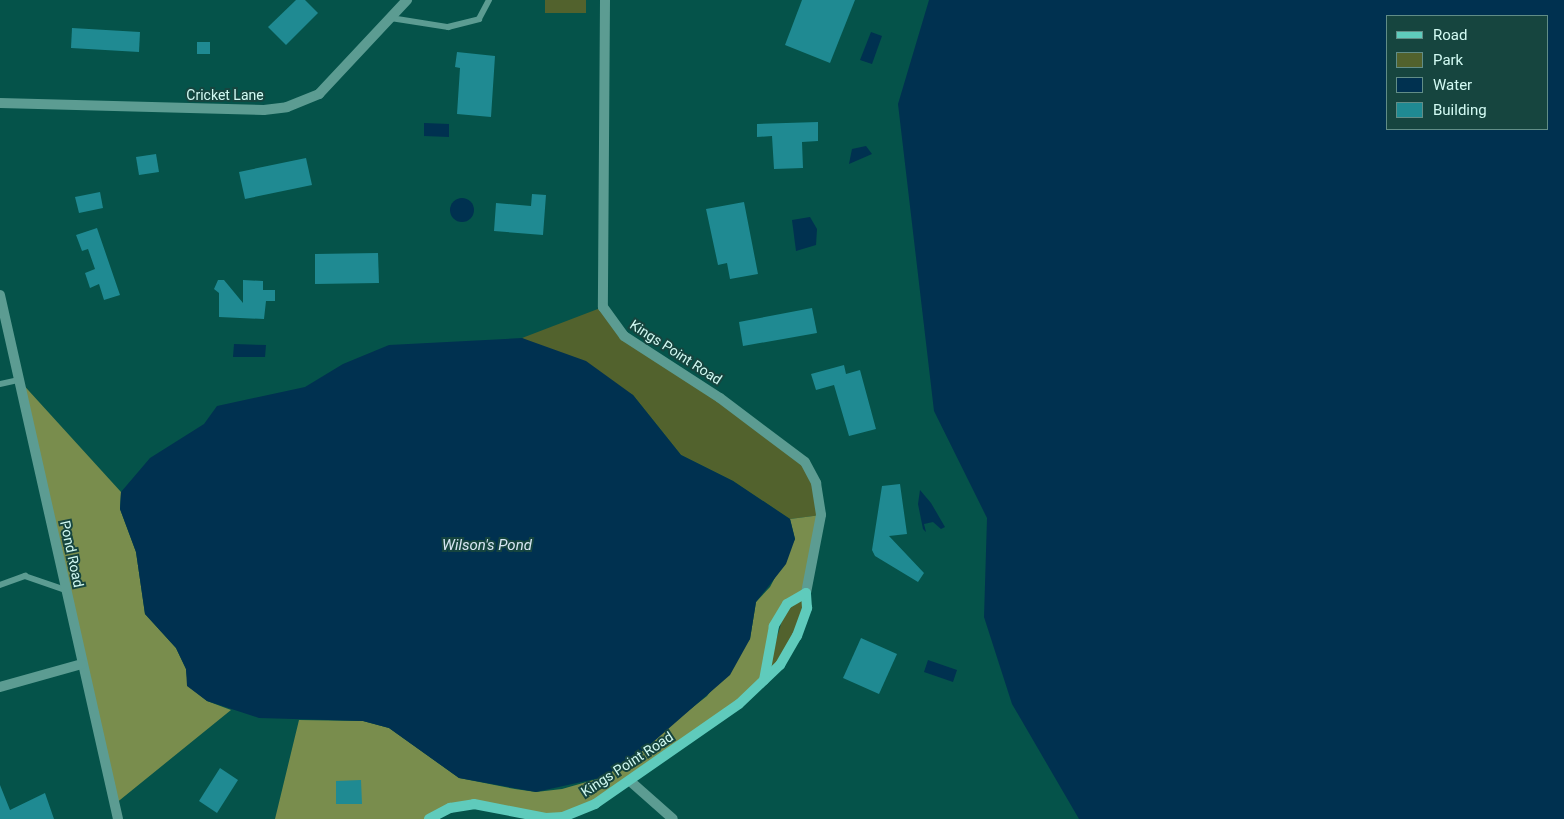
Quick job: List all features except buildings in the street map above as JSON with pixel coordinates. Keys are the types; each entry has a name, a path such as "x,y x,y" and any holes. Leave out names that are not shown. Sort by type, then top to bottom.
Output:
{"main road":[{"name":"Kings Point Road","path":"429,819 450,808 474,804 546,819 563,817 595,804 739,704 780,665 798,636 807,608 806,593"},
{"path":"764,680 774,626 787,604 806,593"}],"street":[{"name":"Cricket Lane","path":"0,103 245,110 287,107 319,94 408,0"},
{"name":"Kings Point Road","path":"605,0 603,307 624,336 720,398 805,462 816,483 821,515 806,593"},
{"name":"Pond Road","path":"0,295 118,819"},
{"path":"0,687 82,664"},
{"path":"630,781 673,819"}],"lane":[{"path":"391,18 448,27 479,19 489,0"},
{"path":"0,384 19,380"},
{"path":"0,585 25,576 66,590"}],"green space":[{"path":"545,0 586,0 586,13 545,13"},
{"path":"603,307 613,325 805,462 821,515 790,519 733,481 681,455 633,395 522,338"},
{"path":"19,380 121,492 120,509 136,552 145,614 176,648 186,669 188,686 207,701 231,710 115,804"},
{"path":"821,515 806,593 787,604 774,626 764,680 630,781 563,817 474,804 429,819 275,819 299,720 363,721 389,728 459,778 515,789 536,792 562,789 604,777 707,696 750,639 756,602 770,587 795,539 790,519"},
{"path":"806,593 797,636 764,680 787,604"}],"water":[{"path":"929,0 1564,0 1564,819 1079,819 1012,704 984,617 987,518 934,411 898,104"},
{"path":"871,32 882,36 872,64 860,60"},
{"path":"424,123 449,124 449,137 424,136"},
{"path":"866,146 872,154 849,164 852,149"},
{"path":"462,198 470,202 474,210 470,218 462,222 454,218 450,210 454,202"},
{"path":"810,217 817,229 816,245 796,251 792,220"},
{"name":"Wilson's Pond","path":"522,338 586,361 633,395 681,455 733,481 790,519 795,539 786,564 756,602 750,639 730,675 644,750 604,777 536,792 459,778 389,728 363,721 259,718 207,701 187,686 186,669 176,648 145,614 136,552 120,509 121,492 150,458 204,424 217,406 305,387 343,364 389,345"},
{"path":"234,344 266,345 265,357 233,357"},
{"path":"920,490 931,503 945,527 941,529 933,522 924,524 926,532 923,529 918,504"},
{"path":"928,660 957,670 953,682 924,672"}]}
